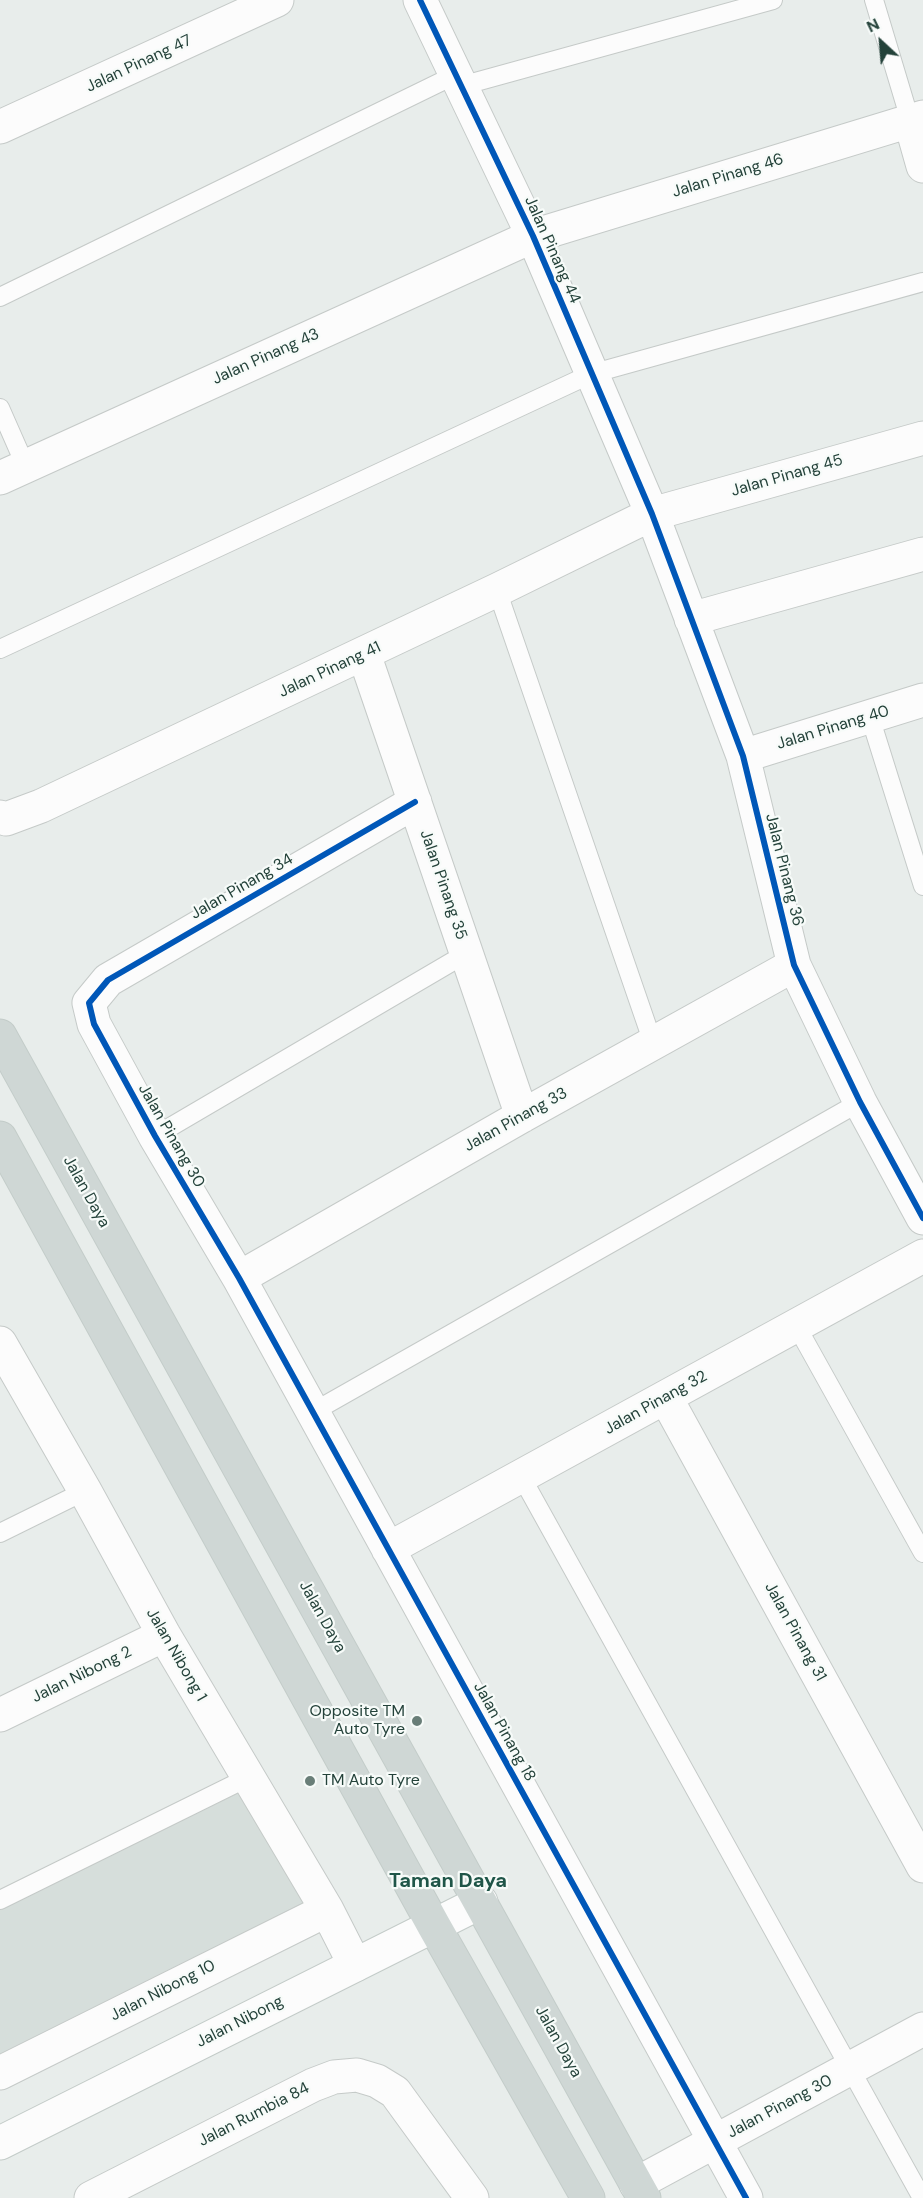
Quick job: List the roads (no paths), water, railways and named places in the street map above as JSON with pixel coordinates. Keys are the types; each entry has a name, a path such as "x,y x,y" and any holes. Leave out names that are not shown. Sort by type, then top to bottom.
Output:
{"main road":[{"name":"Jalan Daya","path":"0,1036 640,2191"},
{"path":"0,1137 434,1926 588,2198"}],"street":[{"name":"Jalan Pinang 47","path":"0,127 277,0"},
{"name":"Jalan Pinang 44","path":"420,0 533,236 652,514"},
{"path":"916,118 923,166"},
{"name":"Jalan Pinang 46","path":"533,236 916,118"},
{"name":"Jalan Pinang 43","path":"13,472 533,236"},
{"name":"Jalan Pinang 45","path":"652,514 923,438"},
{"name":"Jalan Pinang 41","path":"3,818 41,806 364,654 652,514"},
{"name":"Jalan Pinang 36","path":"652,514 743,756 794,965 860,1102 923,1218"},
{"path":"692,619 923,554"},
{"name":"Jalan Pinang 35","path":"364,654 522,1116"},
{"name":"Jalan Pinang 40","path":"743,756 923,700"},
{"name":"Jalan Pinang 34","path":"90,1003 108,980 415,802"},
{"name":"Jalan Pinang 33","path":"239,1278 522,1116 794,965"},
{"name":"Jalan Pinang 30","path":"90,1003 94,1024 154,1136 239,1278"},
{"name":"Jalan Pinang 32","path":"388,1549 923,1256"},
{"name":"Jalan Pinang 18","path":"239,1278 746,2198"},
{"name":"Jalan Nibong 1","path":"3,1358 85,1491 164,1635 327,1910 355,1965"},
{"name":"Jalan Pinang 31","path":"666,1398 923,1866"},
{"name":"Jalan Nibong 2","path":"0,1715 164,1635"},
{"name":"Jalan Nibong","path":"0,2143 481,1902"},
{"name":"Jalan Nibong 10","path":"0,2073 327,1910"},
{"name":"Jalan Pinang 30","path":"640,2191 715,2142 923,2029"},
{"name":"Jalan Rumbia 84","path":"99,2196 313,2085 334,2077 357,2075 377,2080 395,2092 472,2198"}],"lane":[{"path":"0,297 458,81 773,0"},
{"path":"874,0 916,118"},
{"path":"0,649 591,374 923,282"},
{"path":"0,408 13,472"},
{"path":"497,590 653,1044"},
{"path":"870,717 923,886"},
{"path":"154,1136 467,953"},
{"path":"313,1412 860,1102"},
{"path":"796,1325 923,1553"},
{"path":"521,1476 922,2198"},
{"path":"0,1533 85,1491"},
{"path":"0,1900 249,1777"}],"place":[{"name":"Opposite TM Auto Tyre","path":"417,1721"},
{"name":"TM Auto Tyre","path":"310,1781"}],"district":[{"name":"Taman Daya","path":"448,1882"}]}
